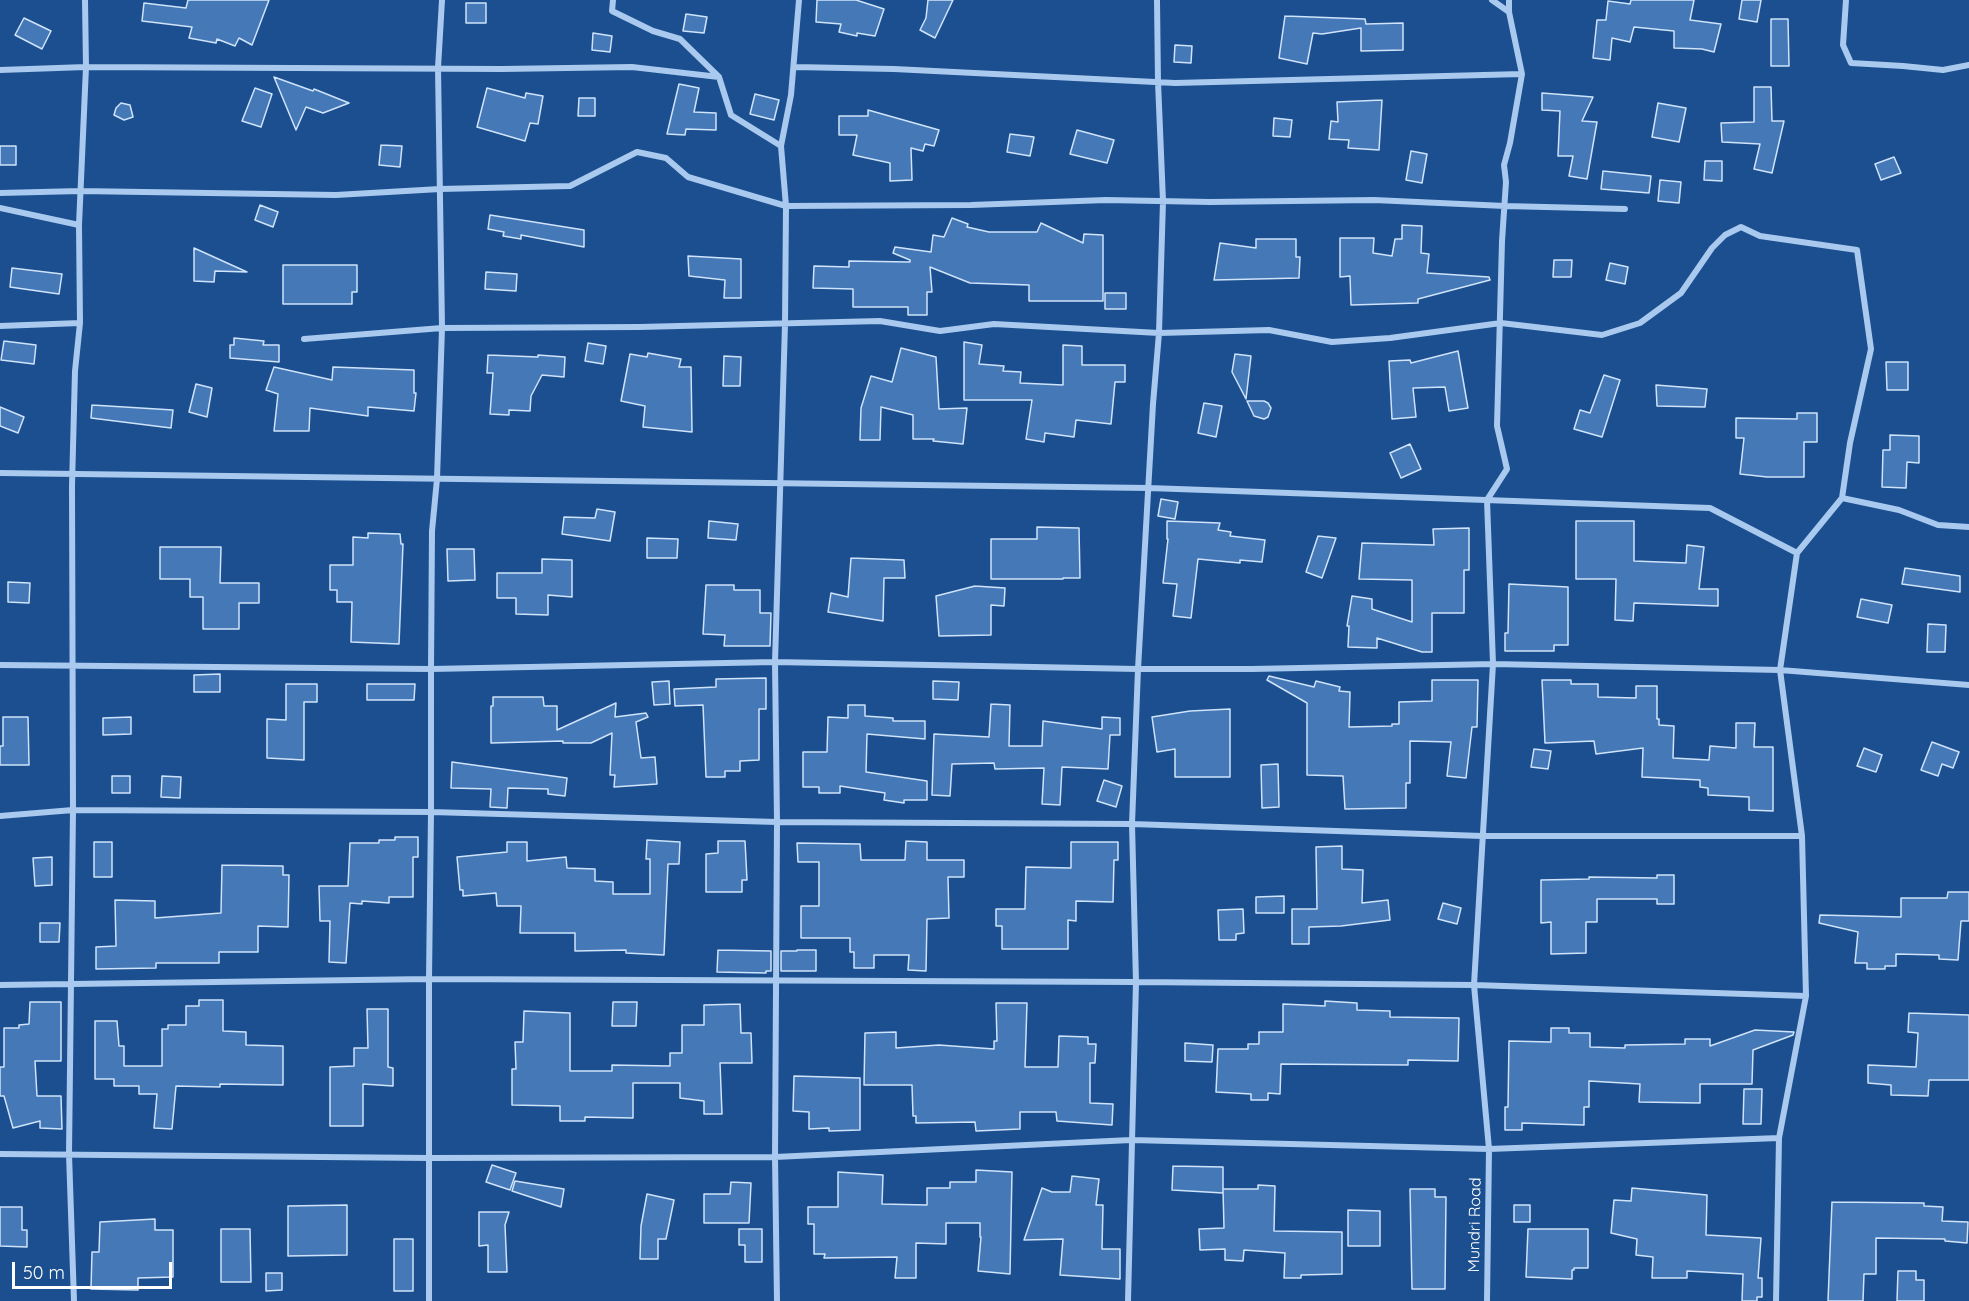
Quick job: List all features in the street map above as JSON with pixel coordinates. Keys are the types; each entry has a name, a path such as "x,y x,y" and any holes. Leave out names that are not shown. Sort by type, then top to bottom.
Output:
{"street":[{"path":"74,1301 69,1154 73,810 72,475 75,371 80,323 79,225 86,67 85,0"},
{"path":"429,1301 432,531 437,479 442,328 438,68 442,0"},
{"path":"613,0 612,11 653,31 680,39 719,77 731,115 781,146"},
{"path":"777,1301 775,662 786,206 781,146 795,67 799,0"},
{"path":"1128,1301 1136,982 1132,824 1138,669 1159,333 1163,201 1157,0"},
{"path":"1492,0 1509,12"},
{"path":"1487,500 1507,469 1497,426 1502,241 1506,182 1504,165 1522,74 1509,12 1509,0"},
{"path":"1846,0 1843,45 1851,63 1943,70 1969,65"},
{"path":"0,70 86,67 632,67 719,77"},
{"path":"795,67 894,69 1158,82 1522,74"},
{"path":"0,193 80,191 336,195 440,189 570,186 637,152 666,158 688,177 786,206 971,205 1106,200 1210,202 1374,200 1625,209"},
{"path":"0,208 79,225"},
{"path":"304,339 442,328 880,321 940,331 994,324 1159,333 1269,330 1332,342 1390,338 1501,323 1602,335 1640,323 1681,293 1712,248 1725,235 1741,227 1760,236 1857,250 1871,349 1850,443 1842,498 1797,553 1780,670 1802,836 1806,996 1779,1137 1776,1301"},
{"path":"0,326 80,323"},
{"path":"0,473 1149,488 1710,508 1797,553"},
{"path":"1842,498 1899,510 1938,525 1969,527"},
{"name":"Mundri Road","path":"1487,500 1493,664 1474,985 1489,1149 1487,1301"},
{"path":"0,665 431,669 775,662 1138,669 1493,664 1780,670 1969,685"},
{"path":"0,816 73,810 431,812 777,822 1132,824 1482,836 1802,836"},
{"path":"0,985 429,978 1136,982 1474,985 1806,996"},
{"path":"0,1154 429,1158 775,1157 1131,1140 1489,1149 1779,1137"}],"building":[{"path":"188,0 269,0 252,45 239,38 235,46 217,39 216,43 189,38 192,27 142,21 144,3 186,8"},
{"path":"817,0 856,0 884,9 875,36 857,33 857,36 839,32 841,24 816,22"},
{"path":"928,0 953,0 935,38 920,30 926,18"},
{"path":"1631,0 1694,0 1690,20 1721,24 1714,52 1674,48 1674,31 1634,27 1630,42 1612,38 1610,60 1593,58 1597,20 1606,20 1608,1 1630,4"},
{"path":"1742,0 1761,0 1757,22 1739,19"},
{"path":"466,3 486,3 486,23 466,23"},
{"path":"686,14 707,17 704,33 683,31"},
{"path":"1285,16 1365,19 1366,24 1403,23 1403,50 1361,51 1361,28 1322,34 1313,33 1307,64 1279,58"},
{"path":"24,18 51,31 42,49 15,35"},
{"path":"1771,19 1788,19 1789,66 1771,66"},
{"path":"593,33 612,36 610,52 592,50"},
{"path":"1175,45 1192,46 1191,63 1174,62"},
{"path":"274,77 349,103 323,113 306,107 296,130"},
{"path":"679,84 699,88 694,112 716,113 716,130 686,129 685,135 667,134"},
{"path":"1754,87 1771,87 1772,121 1784,121 1772,173 1754,169 1760,144 1722,142 1721,123 1754,122"},
{"path":"255,88 272,94 261,127 242,121"},
{"path":"487,88 525,98 526,93 543,96 538,124 530,123 525,141 477,127"},
{"path":"1542,93 1593,97 1582,121 1597,122 1587,179 1569,176 1573,156 1558,156 1560,111 1542,110"},
{"path":"755,94 779,100 774,120 750,114"},
{"path":"579,98 595,98 595,116 578,116"},
{"path":"1382,100 1379,150 1348,148 1349,140 1329,139 1331,121 1338,122 1337,102"},
{"path":"121,103 130,105 133,117 124,120 114,115"},
{"path":"1658,103 1686,108 1679,142 1652,137"},
{"path":"868,110 939,130 934,146 925,144 923,151 911,148 912,180 890,181 890,163 853,155 857,135 839,135 839,116 868,116"},
{"path":"1274,118 1292,120 1290,137 1273,136"},
{"path":"1077,130 1114,140 1107,163 1070,154"},
{"path":"1010,134 1034,137 1030,156 1007,152"},
{"path":"381,145 402,146 400,167 379,165"},
{"path":"0,146 16,146 16,165 0,165"},
{"path":"1411,151 1427,154 1422,183 1406,180"},
{"path":"1894,157 1901,173 1881,180 1875,164"},
{"path":"1705,161 1722,161 1722,181 1704,180"},
{"path":"1603,171 1651,176 1649,193 1601,189"},
{"path":"1660,180 1681,182 1679,203 1658,201"},
{"path":"260,205 278,212 273,227 255,220"},
{"path":"490,215 584,230 584,247 521,235 521,239 503,236 504,232 488,229"},
{"path":"952,218 968,224 967,227 989,232 1037,232 1041,223 1083,243 1084,234 1103,235 1103,301 1029,301 1029,285 970,283 930,267 932,292 927,292 927,315 908,315 908,307 853,307 853,289 813,288 814,266 849,267 849,261 910,262 893,253 895,247 931,252 933,235 944,237"},
{"path":"1402,225 1422,226 1421,253 1429,254 1427,273 1489,277 1490,280 1418,299 1418,303 1351,305 1350,276 1340,277 1340,238 1374,238 1373,253 1392,256 1395,239 1402,239"},
{"path":"1256,239 1296,239 1296,257 1300,257 1299,278 1214,280 1220,243 1256,248"},
{"path":"194,248 247,272 215,271 214,282 194,281"},
{"path":"688,256 741,259 741,298 724,298 725,280 689,276"},
{"path":"1554,260 1572,260 1571,277 1553,277"},
{"path":"1610,263 1628,267 1625,284 1606,280"},
{"path":"283,265 357,265 357,292 352,292 352,304 283,304"},
{"path":"12,268 62,274 59,294 10,287"},
{"path":"486,272 517,274 516,291 485,289"},
{"path":"1105,293 1126,293 1126,309 1105,309"},
{"path":"234,338 264,341 263,345 279,345 279,362 230,358 230,345 234,345"},
{"path":"4,341 36,345 34,364 1,360"},
{"path":"964,342 982,345 979,364 1004,366 1003,371 1021,372 1020,383 1063,385 1063,345 1082,346 1082,365 1125,365 1125,382 1115,382 1111,424 1076,420 1074,437 1045,433 1044,442 1026,439 1032,400 964,400"},
{"path":"588,343 606,346 603,364 585,361"},
{"path":"901,348 936,357 939,409 967,408 963,444 933,441 934,439 913,439 913,415 881,407 880,440 860,440 861,408 871,376 892,382"},
{"path":"1458,351 1468,408 1449,411 1445,387 1413,388 1416,417 1392,419 1389,361 1410,360 1411,363"},
{"path":"648,353 681,359 679,367 691,367 692,432 643,427 645,406 621,401 630,354 647,357"},
{"path":"1235,354 1251,356 1246,399 1232,372"},
{"path":"488,355 565,357 564,377 542,375 531,396 530,411 509,410 509,415 490,414 493,373 487,373"},
{"path":"724,356 741,357 740,386 723,386"},
{"path":"1886,362 1908,362 1908,390 1887,390"},
{"path":"274,367 332,380 333,367 414,370 414,393 416,393 414,411 368,407 368,416 310,408 309,431 274,431 278,394 266,390"},
{"path":"1604,375 1620,380 1602,437 1574,429 1580,410 1590,413"},
{"path":"196,384 212,388 207,417 189,412"},
{"path":"1656,385 1707,389 1705,407 1657,406"},
{"path":"1247,401 1268,403 1271,408 1268,417 1264,419 1254,416"},
{"path":"1204,403 1222,406 1216,437 1198,433"},
{"path":"92,405 173,410 171,428 91,418"},
{"path":"0,407 24,417 18,433 0,426"},
{"path":"1797,413 1817,413 1817,442 1804,442 1804,477 1740,474 1744,438 1736,438 1736,418 1797,419"},
{"path":"1890,435 1919,436 1919,463 1907,462 1906,488 1882,487 1883,450 1890,450"},
{"path":"1410,444 1421,469 1401,478 1390,453"},
{"path":"1161,499 1178,502 1175,519 1158,516"},
{"path":"597,509 615,512 610,541 562,534 564,517 595,518"},
{"path":"709,521 738,524 736,540 708,538"},
{"path":"1167,521 1220,523 1218,530 1231,532 1230,536 1265,540 1262,562 1240,560 1240,563 1198,559 1191,618 1173,616 1177,584 1163,583 1168,539"},
{"path":"1576,521 1634,521 1634,561 1686,563 1687,545 1704,547 1699,589 1718,589 1718,606 1634,603 1633,621 1615,620 1616,579 1576,579"},
{"path":"1037,527 1079,528 1080,578 991,579 991,539 1037,539"},
{"path":"1469,528 1469,570 1464,570 1464,613 1432,613 1432,652 1422,652 1377,638 1377,648 1348,647 1349,626 1347,626 1352,596 1372,599 1372,609 1412,622 1412,580 1359,579 1362,543 1434,545 1433,529"},
{"path":"368,533 400,534 401,544 403,544 399,644 351,642 352,602 337,602 337,590 330,590 330,565 353,565 353,537 368,538"},
{"path":"1318,536 1336,538 1322,578 1306,572"},
{"path":"647,538 678,539 677,558 647,558"},
{"path":"160,547 221,547 220,583 259,583 259,603 239,603 239,629 203,629 203,597 190,597 190,579 160,579"},
{"path":"447,549 474,549 475,580 448,581"},
{"path":"851,558 904,560 905,578 884,578 883,621 828,612 831,593 848,597"},
{"path":"542,559 572,560 572,597 548,595 548,615 516,614 516,598 497,598 497,573 542,573"},
{"path":"1905,568 1960,576 1960,592 1902,584"},
{"path":"8,582 30,583 29,603 8,602"},
{"path":"1509,584 1568,587 1568,645 1554,645 1554,651 1505,651 1505,633 1508,633"},
{"path":"706,585 734,585 734,590 760,590 760,613 771,613 770,646 724,646 725,635 703,634"},
{"path":"975,586 1005,588 1004,606 991,605 991,635 939,636 936,596"},
{"path":"1861,599 1892,605 1888,623 1857,617"},
{"path":"1928,624 1946,625 1945,652 1927,652"},
{"path":"220,674 220,692 194,692 194,675"},
{"path":"1269,676 1314,687 1316,681 1340,687 1339,691 1350,692 1349,727 1399,724 1399,702 1432,701 1432,680 1478,680 1477,727 1472,727 1466,778 1447,776 1451,742 1410,741 1410,783 1406,783 1406,808 1345,809 1343,776 1307,775 1307,703 1267,680"},
{"path":"766,678 766,709 759,709 759,760 740,761 740,771 725,771 725,777 706,777 703,705 675,706 674,689 716,687 716,679"},
{"path":"1542,680 1571,680 1571,684 1598,684 1598,697 1636,698 1636,686 1657,686 1659,725 1674,726 1673,758 1709,760 1710,746 1736,748 1736,723 1755,723 1754,747 1773,747 1773,811 1749,810 1749,797 1708,795 1708,788 1700,787 1700,780 1642,777 1643,748 1596,754 1594,741 1545,743"},
{"path":"669,681 670,704 654,705 652,682"},
{"path":"933,681 959,682 958,700 933,699"},
{"path":"286,684 317,684 317,702 304,702 304,760 267,758 267,719 286,720"},
{"path":"367,684 415,684 414,700 367,700"},
{"path":"493,697 543,697 544,706 557,706 557,730 616,703 615,717 646,713 648,717 636,722 641,758 655,757 657,784 614,787 615,775 610,775 612,733 591,743 563,743 563,741 491,743"},
{"path":"991,704 1010,705 1009,746 1042,746 1043,721 1102,729 1102,717 1120,718 1120,735 1110,735 1108,769 1062,767 1060,805 1042,804 1044,768 995,769 994,763 952,764 950,796 932,795 934,734 989,737"},
{"path":"848,705 865,705 865,716 893,718 893,721 925,721 925,739 867,734 866,772 927,781 927,800 904,800 904,803 884,800 885,793 840,786 840,793 819,793 819,787 803,787 803,752 827,752 828,717 848,718"},
{"path":"1230,709 1230,777 1175,777 1175,749 1157,752 1152,717 1190,711"},
{"path":"3,717 28,717 29,765 0,765 0,746 3,746"},
{"path":"131,717 131,734 103,735 103,718"},
{"path":"1932,742 1959,752 1953,768 1942,764 1938,776 1921,770"},
{"path":"1864,748 1882,755 1876,772 1857,766"},
{"path":"1534,749 1551,751 1548,769 1531,767"},
{"path":"452,762 567,778 565,796 548,794 548,789 508,788 507,808 490,807 491,789 451,788"},
{"path":"1278,764 1279,807 1262,808 1261,765"},
{"path":"112,776 130,776 130,793 112,793"},
{"path":"162,776 181,777 180,798 161,797"},
{"path":"1104,780 1122,786 1116,807 1097,801"},
{"path":"395,837 418,837 418,857 413,857 413,897 389,897 389,903 362,901 362,904 350,903 346,963 329,962 330,921 320,921 319,886 348,886 350,843 379,843 379,840 395,840"},
{"path":"647,840 680,842 679,864 668,864 664,955 626,953 626,950 575,951 575,933 520,933 521,906 497,906 496,893 463,896 463,890 460,890 457,857 507,852 507,842 527,842 527,861 566,857 567,868 595,869 595,881 613,882 613,894 650,894 650,859 646,859"},
{"path":"718,841 745,841 747,880 742,880 742,892 706,892 706,854 718,853"},
{"path":"906,841 927,842 927,860 964,860 964,877 948,877 949,918 927,919 926,971 908,970 909,955 874,955 874,968 854,968 854,952 850,952 850,938 801,938 801,906 819,906 819,862 798,862 797,843 860,844 861,860 905,860"},
{"path":"94,842 112,842 112,877 94,877"},
{"path":"1071,842 1118,842 1118,860 1114,860 1113,902 1076,901 1076,921 1068,920 1068,949 1002,949 1002,926 996,926 996,909 1025,909 1026,867 1071,868"},
{"path":"1342,846 1342,869 1363,870 1362,903 1388,900 1390,920 1309,927 1309,944 1292,944 1292,909 1317,909 1316,847"},
{"path":"52,857 52,885 35,886 33,858"},
{"path":"222,865 283,866 283,875 289,875 288,927 258,926 258,952 219,952 219,963 156,963 156,968 96,969 96,947 116,946 115,900 155,901 155,918 221,913"},
{"path":"1657,875 1674,875 1674,904 1657,904 1657,899 1597,899 1597,922 1586,922 1586,953 1551,954 1551,922 1541,923 1541,880 1589,879 1589,877 1657,878"},
{"path":"1948,892 1969,892 1969,921 1961,921 1958,960 1939,959 1939,955 1896,954 1896,966 1885,966 1885,969 1867,969 1867,963 1855,963 1858,932 1819,923 1820,915 1901,917 1901,898 1947,898"},
{"path":"1284,896 1284,913 1256,913 1256,897"},
{"path":"1443,903 1461,908 1457,924 1438,919"},
{"path":"1243,909 1244,933 1236,934 1236,940 1219,940 1218,910"},
{"path":"40,923 60,923 59,942 40,942"},
{"path":"718,950 771,951 771,971 766,971 766,973 717,972"},
{"path":"816,950 816,971 781,971 781,951"},
{"path":"199,1000 223,1000 223,1031 246,1032 246,1045 283,1046 283,1085 176,1086 172,1129 154,1128 157,1094 139,1094 139,1086 114,1086 114,1079 95,1079 95,1021 117,1021 119,1046 124,1046 124,1066 162,1066 162,1029 168,1029 168,1025 186,1025 186,1006 199,1006"},
{"path":"1325,1001 1357,1003 1357,1010 1390,1011 1390,1017 1459,1018 1458,1061 1408,1060 1408,1065 1281,1064 1280,1094 1268,1093 1268,1100 1251,1100 1251,1094 1216,1092 1218,1049 1248,1049 1248,1044 1259,1044 1259,1032 1283,1032 1283,1004 1325,1006"},
{"path":"30,1002 61,1002 61,1061 35,1061 37,1096 61,1096 62,1129 40,1128 40,1121 13,1128 4,1096 0,1096 0,1067 4,1067 4,1028 19,1028 19,1025 29,1024"},
{"path":"613,1002 637,1002 636,1026 612,1026"},
{"path":"996,1003 1027,1003 1025,1067 1058,1067 1059,1036 1088,1037 1088,1044 1096,1044 1095,1063 1090,1063 1090,1103 1113,1104 1112,1125 1057,1121 1056,1112 1020,1112 1020,1129 976,1131 975,1122 916,1123 916,1116 913,1116 912,1085 864,1085 865,1033 896,1032 896,1048 939,1045 994,1049 994,1041 997,1041"},
{"path":"740,1004 741,1033 751,1033 752,1063 720,1063 722,1114 704,1114 704,1101 680,1098 680,1083 633,1083 633,1118 585,1117 585,1121 560,1121 560,1106 512,1105 512,1069 516,1069 515,1042 523,1042 524,1011 570,1013 570,1071 612,1071 612,1065 670,1066 670,1053 682,1053 682,1025 704,1025 704,1005"},
{"path":"367,1009 388,1009 388,1067 393,1068 393,1086 363,1084 363,1126 330,1126 330,1067 354,1066 354,1048 368,1048"},
{"path":"1909,1013 1969,1015 1969,1080 1929,1080 1928,1096 1891,1095 1891,1085 1868,1083 1868,1065 1916,1067 1918,1033 1908,1032"},
{"path":"1551,1028 1569,1028 1569,1033 1590,1033 1590,1047 1625,1048 1625,1045 1685,1044 1685,1039 1710,1039 1710,1046 1755,1030 1794,1032 1793,1035 1753,1050 1752,1084 1700,1084 1700,1103 1639,1102 1640,1084 1589,1081 1589,1107 1584,1107 1584,1125 1522,1123 1522,1130 1505,1130 1505,1107 1508,1107 1509,1041 1551,1042"},
{"path":"1185,1043 1213,1045 1212,1062 1185,1061"},
{"path":"794,1076 860,1078 860,1130 809,1129 809,1112 793,1111"},
{"path":"1744,1089 1762,1089 1761,1124 1743,1124"},
{"path":"492,1165 516,1173 510,1190 486,1182"},
{"path":"1173,1166 1223,1167 1223,1189 1258,1189 1258,1185 1275,1186 1274,1231 1342,1232 1342,1274 1301,1275 1301,1278 1284,1278 1285,1253 1244,1250 1243,1261 1225,1260 1225,1249 1200,1250 1199,1229 1224,1228 1223,1190 1223,1193 1172,1190"},
{"path":"976,1170 1012,1172 1010,1274 978,1271 980,1223 946,1223 946,1244 916,1243 916,1278 895,1278 897,1257 824,1258 825,1254 814,1254 814,1224 808,1224 808,1207 838,1207 838,1172 883,1175 882,1204 927,1205 927,1188 950,1188 950,1182 976,1182"},
{"path":"1072,1176 1099,1179 1096,1205 1103,1205 1102,1249 1120,1249 1120,1279 1060,1275 1063,1239 1024,1240 1042,1188 1052,1192 1070,1192"},
{"path":"515,1181 564,1189 561,1207 512,1191"},
{"path":"731,1182 751,1183 749,1223 704,1223 704,1194 730,1194"},
{"path":"1632,1188 1707,1195 1706,1235 1761,1238 1758,1278 1762,1278 1762,1297 1757,1297 1757,1301 1742,1301 1743,1274 1687,1271 1687,1278 1652,1278 1653,1257 1636,1255 1637,1239 1611,1233 1614,1200 1631,1201"},
{"path":"1410,1189 1435,1189 1435,1197 1446,1197 1445,1289 1412,1289"},
{"path":"647,1194 674,1200 666,1239 658,1239 658,1259 640,1259 641,1226"},
{"path":"1832,1202 1924,1203 1924,1206 1943,1207 1942,1221 1968,1222 1967,1243 1945,1241 1945,1239 1876,1238 1876,1274 1864,1274 1863,1301 1828,1301"},
{"path":"347,1205 347,1255 288,1256 288,1206"},
{"path":"1514,1205 1530,1205 1530,1222 1514,1222"},
{"path":"0,1207 22,1207 22,1230 27,1230 27,1247 0,1246"},
{"path":"1348,1210 1380,1211 1380,1246 1348,1246"},
{"path":"479,1212 509,1212 505,1225 507,1272 488,1272 488,1245 479,1246"},
{"path":"155,1219 155,1230 173,1230 173,1277 138,1278 138,1290 91,1289 92,1252 99,1252 100,1222"},
{"path":"221,1229 250,1229 251,1282 221,1282"},
{"path":"739,1229 762,1229 762,1262 745,1262 745,1245 739,1245"},
{"path":"1528,1229 1588,1229 1588,1268 1574,1268 1572,1279 1526,1277"},
{"path":"394,1239 413,1239 413,1291 394,1291"},
{"path":"1898,1271 1916,1271 1916,1280 1924,1280 1924,1301 1897,1301"},
{"path":"266,1273 282,1273 282,1290 266,1291"}]}
